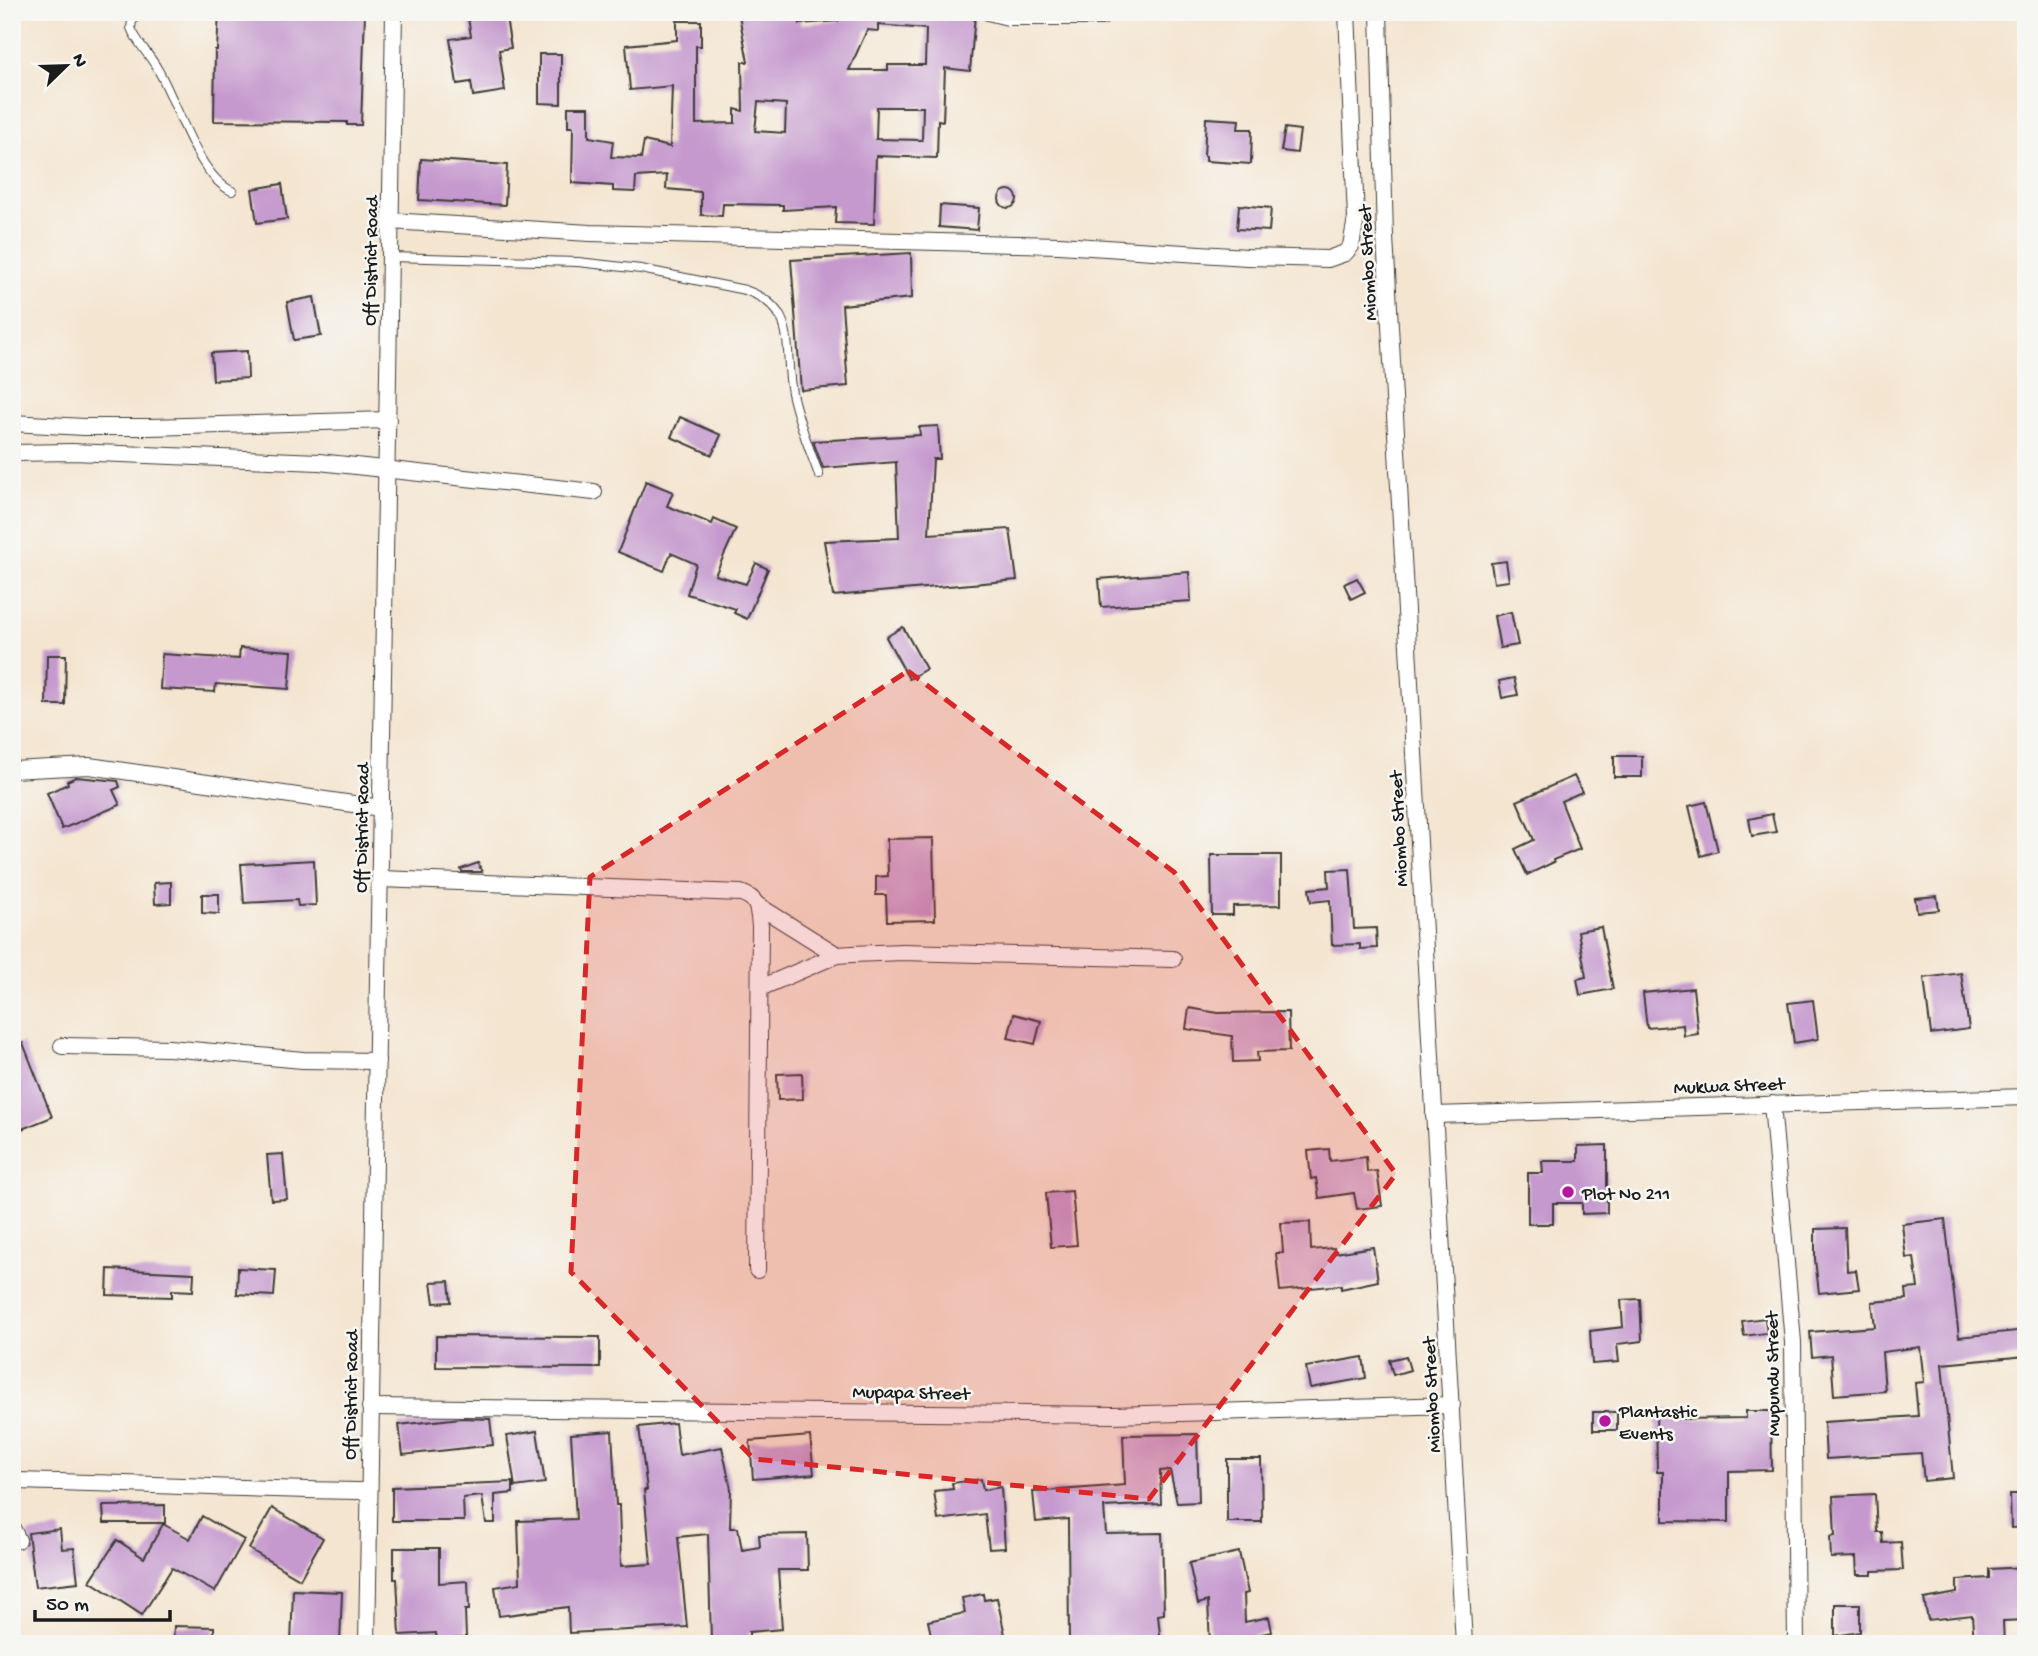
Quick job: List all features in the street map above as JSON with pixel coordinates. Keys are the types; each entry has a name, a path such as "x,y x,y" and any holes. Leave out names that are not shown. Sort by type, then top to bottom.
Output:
{"street":[{"path":"988,12 1008,18 1102,17"},
{"path":"390,221 590,233 1059,245 1247,257 1328,259 1345,253 1351,246 1356,218 1347,12"},
{"name":"Miombo Street","path":"1379,12 1385,237 1464,1644"},
{"name":"Off District Road","path":"367,1644 390,221 399,13"},
{"path":"12,423 84,427 388,420"},
{"path":"12,453 72,452 319,462 594,492"},
{"path":"12,770 89,766 381,808"},
{"path":"380,879 741,893 752,897 757,905 761,926 757,1270"},
{"path":"757,905 836,956"},
{"path":"760,988 836,956 903,952 1174,959"},
{"path":"62,1046 158,1047 303,1060 377,1061"},
{"name":"Mukwa Street","path":"1434,1115 2026,1097"},
{"name":"Mupundu Street","path":"1772,1104 1793,1342 1796,1644"},
{"name":"Mupapa Street","path":"370,1407 1113,1415 1452,1405"},
{"path":"12,1481 369,1492"}],"lane":[{"path":"142,12 132,21 131,28 135,37 157,68 177,105 195,150 213,175 232,191"},
{"path":"390,257 588,263 641,269 760,295 775,306 785,321 792,391 819,475"}],"highlighted area":[{"path":"908,671 1174,872 1396,1174 1149,1499 754,1459 571,1272 590,877"}],"building":[{"path":"219,12 365,12 361,125 347,125 347,122 214,121 215,50"},
{"path":"505,12 511,48 499,50 505,91 473,96 471,82 457,84 450,39 471,36 468,18"},
{"path":"752,12 801,17 800,24 838,21 839,12 913,12 958,17 959,13 975,15 970,71 945,68 943,121 938,120 937,158 876,156 874,224 835,223 836,207 783,210 783,205 723,204 722,216 701,215 701,192 666,189 667,175 636,177 635,192 613,191 613,186 572,183 573,127 568,127 568,107 589,107 589,137 613,141 611,157 641,158 644,141 670,147 672,86 630,90 626,45 677,40 677,21 701,21 701,46 696,46 696,124 735,123 735,109 743,111 742,62 748,62 739,15","holes":["878,25 926,29 925,65 888,65 888,70 849,70 867,30 878,31","758,102 786,104 785,133 755,131","877,107 923,107 922,140 876,139"]},
{"path":"539,54 561,54 561,104 539,103"},
{"path":"1206,118 1239,120 1238,129 1252,129 1251,164 1206,161"},
{"path":"1285,128 1300,130 1297,153 1281,151"},
{"path":"421,159 507,165 505,205 419,200"},
{"path":"282,184 287,219 257,223 252,189"},
{"path":"1004,190 1012,190 1017,199 1015,206 1004,208 999,203 999,195"},
{"path":"940,205 979,208 977,230 939,227"},
{"path":"1239,205 1271,208 1269,231 1237,229"},
{"path":"911,253 912,298 842,305 848,386 801,390 791,260"},
{"path":"314,297 321,336 294,340 287,302"},
{"path":"247,351 248,378 213,380 211,353"},
{"path":"680,417 721,435 712,455 671,437"},
{"path":"938,426 940,459 933,459 929,534 1010,529 1017,580 833,596 824,541 899,538 896,462 823,468 813,441 920,435 919,427"},
{"path":"646,481 673,492 667,506 712,524 714,519 736,529 715,575 746,584 756,563 768,569 747,619 734,613 736,609 687,594 696,564 671,553 664,571 618,552"},
{"path":"1506,561 1509,581 1494,583 1491,563"},
{"path":"1189,572 1191,601 1101,607 1099,579"},
{"path":"1357,578 1365,592 1351,599 1344,584"},
{"path":"1511,612 1518,645 1500,648 1494,616"},
{"path":"903,627 926,669 909,679 886,637"},
{"path":"240,648 292,651 289,689 216,684 215,692 160,689 162,654 239,659"},
{"path":"47,655 66,655 65,705 46,705"},
{"path":"1514,678 1518,695 1502,698 1499,681"},
{"path":"1614,756 1642,756 1642,777 1614,777"},
{"path":"1574,776 1582,792 1561,801 1580,849 1527,875 1515,849 1534,840 1517,801"},
{"path":"76,777 118,781 120,787 113,790 120,805 62,829 47,793 68,784 67,781"},
{"path":"1706,802 1718,851 1701,856 1689,806"},
{"path":"1772,814 1776,832 1752,836 1749,819"},
{"path":"933,838 935,920 887,921 886,895 876,895 876,877 888,876 887,839"},
{"path":"1211,855 1281,855 1281,905 1233,906 1233,915 1212,915"},
{"path":"314,860 316,905 298,906 297,900 244,903 241,864"},
{"path":"478,863 482,872 462,872 461,869"},
{"path":"1350,869 1354,929 1376,928 1377,948 1360,949 1360,944 1332,945 1330,900 1311,902 1309,889 1329,887 1328,870"},
{"path":"171,882 171,903 155,904 154,883"},
{"path":"202,894 219,894 219,914 202,913"},
{"path":"1937,896 1939,910 1917,912 1915,898"},
{"path":"1601,927 1613,989 1580,995 1577,979 1586,977 1578,931"},
{"path":"1961,973 1969,1029 1931,1034 1924,978"},
{"path":"1693,988 1698,1034 1684,1036 1683,1025 1647,1028 1643,993"},
{"path":"1813,1000 1818,1039 1794,1043 1788,1003"},
{"path":"1189,1008 1218,1013 1288,1012 1289,1051 1257,1052 1258,1061 1233,1062 1232,1036 1186,1029"},
{"path":"1014,1014 1041,1021 1035,1044 1008,1038"},
{"path":"23,1043 52,1117 12,1133 12,1047"},
{"path":"802,1073 803,1099 778,1100 777,1074"},
{"name":"Plot No 211","path":"1607,1145 1607,1213 1582,1214 1582,1203 1553,1203 1553,1224 1528,1224 1528,1173 1543,1173 1542,1161 1578,1161 1578,1146"},
{"path":"1329,1149 1330,1161 1366,1157 1367,1172 1377,1171 1382,1206 1357,1209 1354,1193 1319,1198 1316,1178 1311,1179 1308,1151"},
{"path":"283,1154 287,1199 271,1200 267,1155"},
{"path":"1072,1191 1077,1245 1051,1247 1046,1193"},
{"path":"1945,1219 1959,1337 2026,1330 2026,1356 1942,1364 1953,1478 1924,1481 1921,1453 1826,1459 1824,1422 1918,1416 1915,1383 1924,1382 1920,1347 1882,1352 1885,1391 1834,1395 1831,1355 1812,1357 1810,1332 1875,1327 1872,1302 1907,1299 1906,1289 1918,1288 1914,1257 1906,1258 1902,1224"},
{"path":"1310,1222 1311,1250 1334,1248 1335,1253 1373,1247 1378,1281 1341,1289 1341,1285 1280,1291 1276,1253 1283,1253 1281,1223"},
{"path":"1845,1228 1847,1271 1856,1270 1859,1289 1819,1293 1815,1229"},
{"path":"238,1268 276,1270 274,1296 237,1294"},
{"path":"108,1269 194,1273 193,1291 172,1290 172,1297 107,1295"},
{"path":"449,1281 451,1302 434,1303 431,1282"},
{"path":"1640,1299 1642,1341 1617,1344 1619,1362 1592,1364 1590,1331 1623,1327 1621,1300"},
{"path":"1765,1318 1767,1333 1744,1336 1742,1321"},
{"path":"436,1336 600,1337 600,1368 436,1367"},
{"path":"1406,1356 1410,1370 1393,1375 1389,1360"},
{"path":"1363,1357 1366,1378 1310,1388 1306,1367"},
{"path":"1656,1410 1679,1410 1679,1419 1746,1418 1746,1411 1771,1411 1772,1470 1729,1471 1729,1522 1663,1521 1663,1472 1657,1472"},
{"name":"Plantastic Events","path":"1593,1412 1617,1412 1617,1430 1593,1430"},
{"path":"461,1418 490,1419 493,1445 403,1455 399,1425"},
{"path":"675,1423 679,1455 722,1447 731,1489 730,1528 738,1528 742,1550 760,1547 759,1535 807,1534 808,1570 778,1570 782,1629 749,1632 749,1639 711,1640 708,1534 678,1537 687,1627 569,1633 568,1607 499,1616 495,1587 520,1583 518,1521 576,1519 571,1434 612,1431 621,1566 651,1564 644,1490 647,1490 639,1427"},
{"path":"537,1431 545,1483 515,1487 507,1436"},
{"path":"1197,1434 1199,1502 1177,1503 1170,1470 1160,1471 1161,1504 1104,1507 1106,1534 1162,1533 1164,1614 1158,1615 1161,1644 1069,1644 1068,1519 1036,1522 1033,1492 1125,1485 1123,1435"},
{"path":"810,1436 814,1474 753,1479 750,1441"},
{"path":"1227,1459 1261,1459 1262,1522 1227,1522"},
{"path":"981,1479 983,1490 1001,1487 1005,1548 989,1549 985,1514 938,1520 934,1491 953,1489 952,1483"},
{"path":"513,1482 513,1493 495,1495 495,1523 486,1523 482,1496 463,1498 464,1521 392,1521 392,1487"},
{"path":"1875,1494 1877,1532 1882,1532 1883,1543 1901,1542 1903,1570 1872,1571 1872,1575 1857,1575 1856,1557 1831,1558 1830,1537 1835,1536 1833,1496"},
{"path":"2010,1494 2026,1494 2026,1527 2011,1528"},
{"path":"165,1505 165,1523 104,1523 103,1506"},
{"path":"272,1508 323,1538 300,1579 249,1549"},
{"path":"202,1516 244,1540 215,1592 172,1568 142,1615 90,1581 117,1540 144,1558 163,1524 190,1539"},
{"path":"60,1529 62,1549 74,1548 78,1582 35,1587 28,1533"},
{"path":"394,1548 439,1548 439,1583 468,1581 466,1638 437,1640 436,1633 400,1635 397,1579 394,1579"},
{"path":"1239,1552 1248,1593 1244,1594 1245,1622 1269,1617 1272,1632 1246,1637 1246,1644 1210,1644 1208,1601 1198,1604 1189,1563"},
{"path":"2026,1567 2026,1620 2003,1621 2004,1644 1974,1644 1972,1615 1928,1620 1924,1599 1957,1593 1957,1580 1989,1578 1989,1569"},
{"path":"293,1590 342,1592 340,1644 291,1644"},
{"path":"983,1594 984,1600 997,1598 1007,1644 933,1644 928,1621 965,1613 962,1598"},
{"path":"1835,1604 1860,1604 1860,1632 1835,1636"},
{"path":"174,1626 214,1627 214,1644 173,1644"}],"place":[{"name":"Plot No 211","path":"1568,1192"},
{"name":"Plantastic Events","path":"1605,1421"}]}
